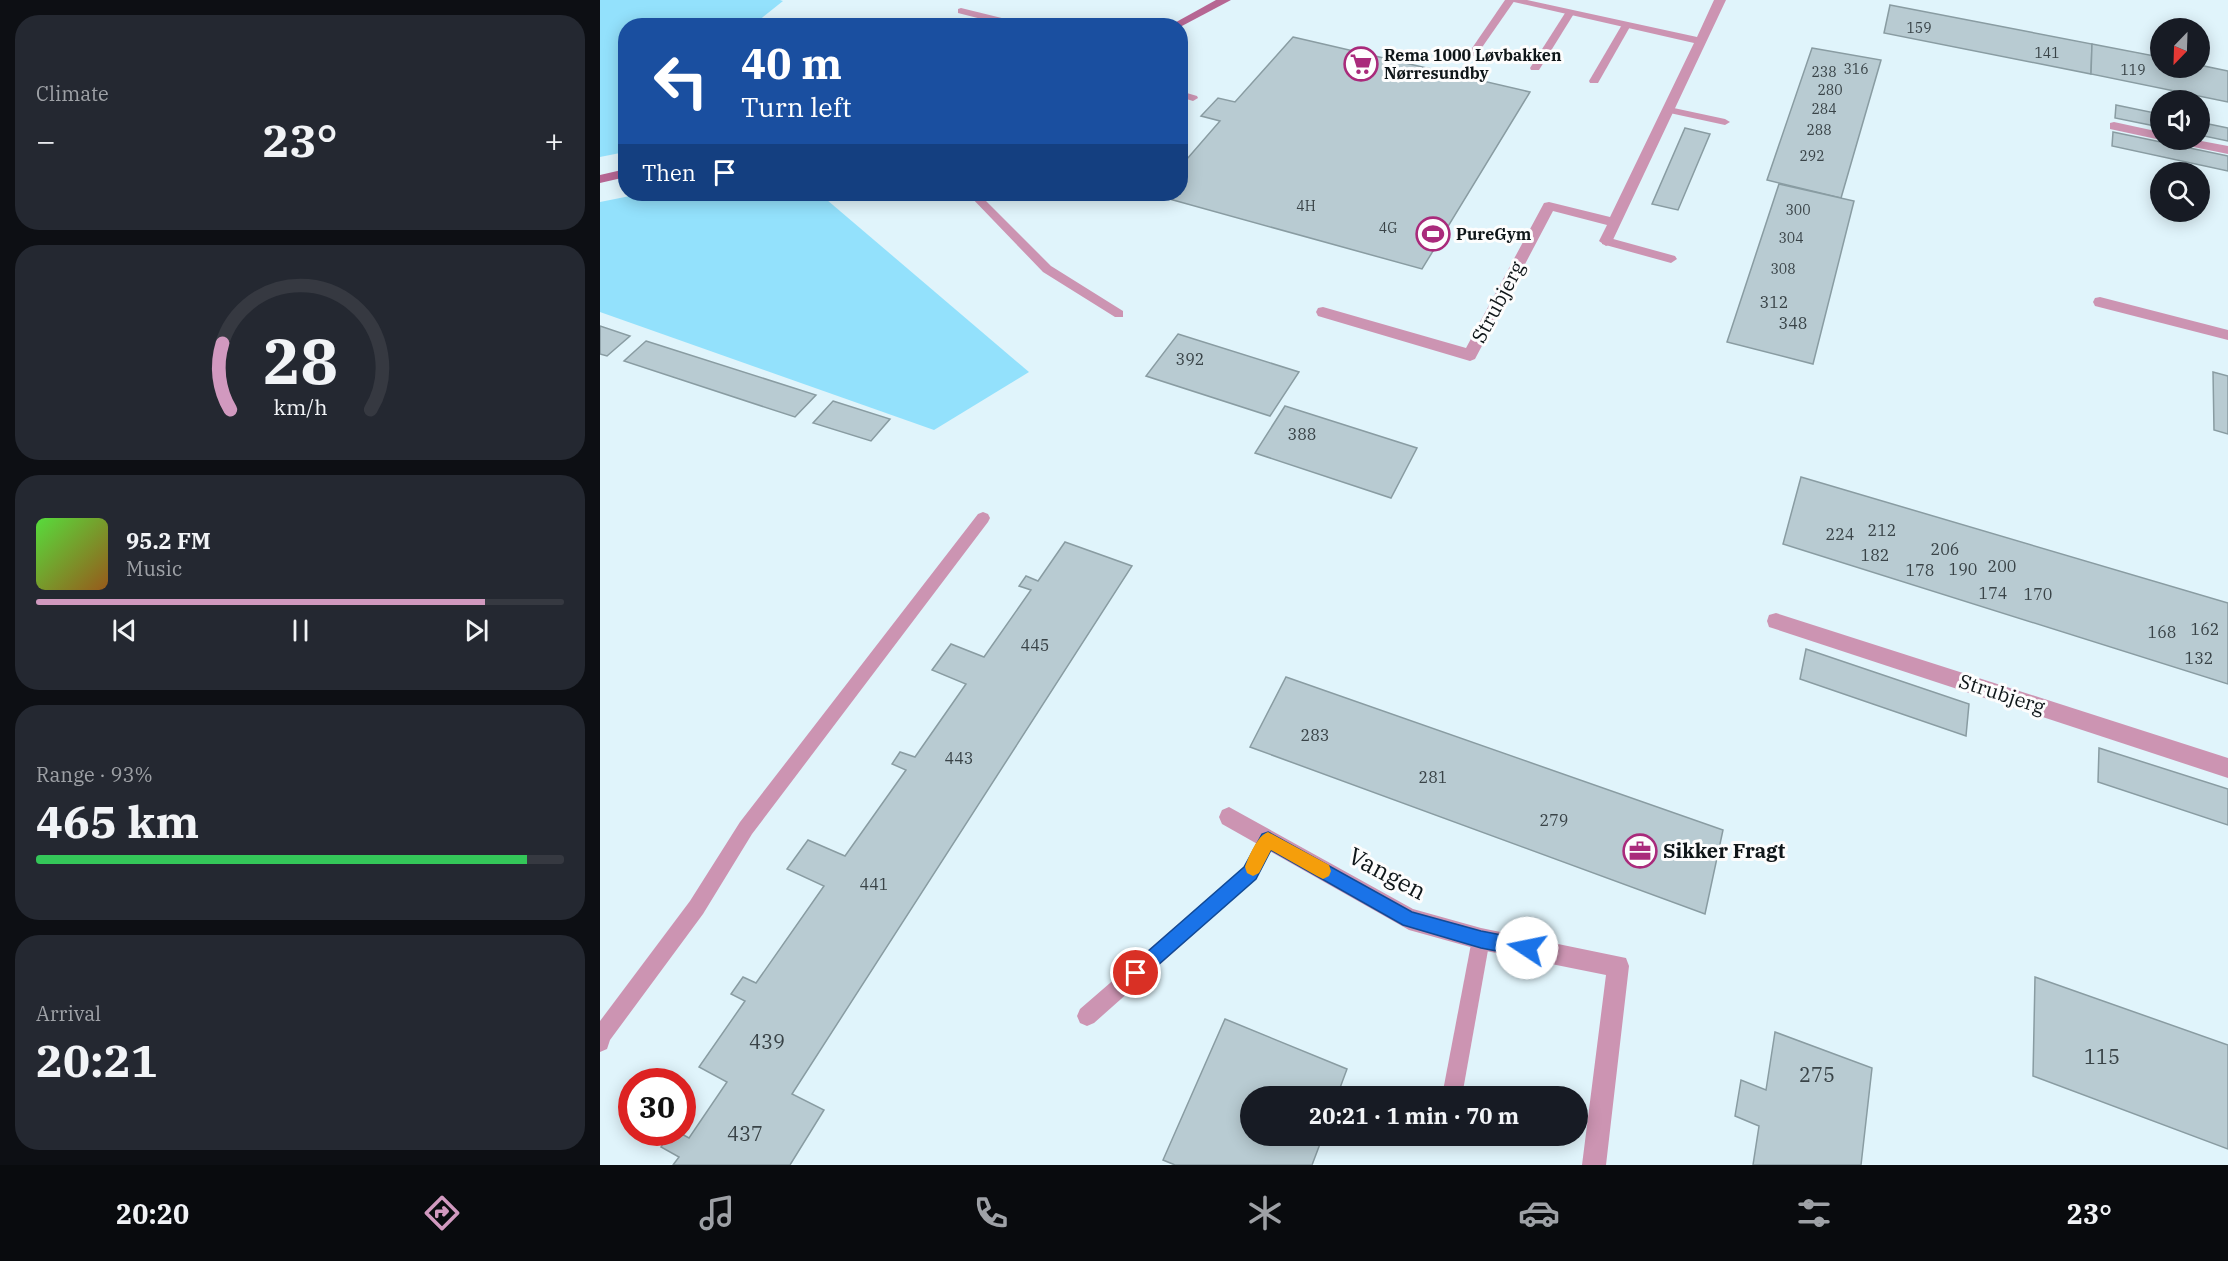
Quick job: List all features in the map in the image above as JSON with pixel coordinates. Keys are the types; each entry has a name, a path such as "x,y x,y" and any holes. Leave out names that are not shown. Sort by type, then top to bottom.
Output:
{"street":[{"path":"1188,19 1225,0"},
{"path":"1510,0 1701,41"},
{"path":"1606,241 1720,0"},
{"path":"2114,126 2150,133"},
{"path":"2210,146 2228,150"},
{"path":"600,179 618,175"},
{"name":"Strubjerg","path":"1323,312 1470,355 1550,206 1615,223"},
{"path":"2100,302 2228,335"},
{"name":"Strubjerg","path":"1776,621 2228,768"},
{"name":"Vangen","path":"1229,817 1409,919 1481,939 1618,966 1594,1165"}],"lane":[{"path":"1473,54 1510,0"},
{"path":"961,11 990,18"},
{"path":"1535,68 1570,12"},
{"path":"1594,81 1626,25"},
{"path":"1188,96 1193,98"},
{"path":"1669,110 1725,122"},
{"path":"980,201 1047,269 1119,314"},
{"path":"1606,241 1671,260"},
{"path":"600,1042 602,1035 632,993 723,870 746,828 983,518"},
{"path":"1087,1016 1250,873 1268,840"},
{"path":"1454,1086 1481,939"}],"shaded area":[{"path":"600,0 783,1 762,18 618,18 618,153 600,157"},
{"path":"618,198 618,201 828,201 1029,372 934,430 600,312 600,202"}],"building":[{"path":"1890,5 2092,44 2091,74 1884,33"},
{"path":"1293,37 1530,92 1422,269 1177,201 1188,201 1188,158 1220,121 1201,116 1218,98 1235,102"},
{"path":"2092,44 2150,55 2150,78 2210,78 2210,67 2228,71 2228,102 2210,98 2210,90 2169,90 2091,74"},
{"path":"1812,48 1881,60 1841,198 1767,180"},
{"path":"2116,105 2150,112 2150,125 2115,118"},
{"path":"2210,124 2228,128 2228,141 2210,137"},
{"path":"1685,128 1710,134 1678,210 1652,204"},
{"path":"2113,132 2150,140 2150,150 2199,150 2228,156 2228,171 2210,167 2210,162 2186,162 2112,146"},
{"path":"1779,184 1854,201 1813,364 1727,342"},
{"path":"600,326 630,336 607,356 600,354"},
{"path":"1178,334 1299,372 1270,416 1146,376"},
{"path":"646,341 816,395 795,417 624,361"},
{"path":"2213,372 2228,376 2228,434 2214,430"},
{"path":"833,401 890,419 871,441 813,423"},
{"path":"1285,406 1417,448 1391,498 1255,453"},
{"path":"1801,477 2228,603 2228,684 1783,544"},
{"path":"1065,542 1132,566 792,1094 824,1110 790,1165 673,1165 679,1157 662,1146 696,1146 696,1128 727,1082 699,1067 745,1001 731,994 743,977 756,983 824,886 787,869 808,840 845,856 906,770 892,764 900,752 915,757 966,684 932,670 951,644 984,657 1031,590 1019,586 1026,576 1038,581"},
{"path":"1806,649 1969,704 1966,736 1800,679"},
{"path":"1286,677 1723,830 1705,914 1250,747"},
{"path":"2099,748 2228,789 2228,825 2098,782"},
{"path":"2035,977 2228,1045 2228,1149 2033,1076"},
{"path":"1225,1019 1347,1069 1341,1086 1240,1086 1240,1146 1319,1146 1312,1165 1175,1165 1163,1160"},
{"path":"1775,1032 1872,1068 1861,1165 1753,1165 1759,1126 1735,1116 1741,1080 1766,1090"}],"slow traffic":[{"path":"1253,867 1268,840 1323,871"}],"place":[{"name":"Rema 1000 Løvbakken Nørresundby","path":"1361,64"},
{"name":"PureGym","path":"1433,234"},
{"name":"Sikker Fragt","path":"1640,851"}],"route":[{"path":"1136,973 1250,873 1268,840 1409,919 1481,939 1527,948"}]}
